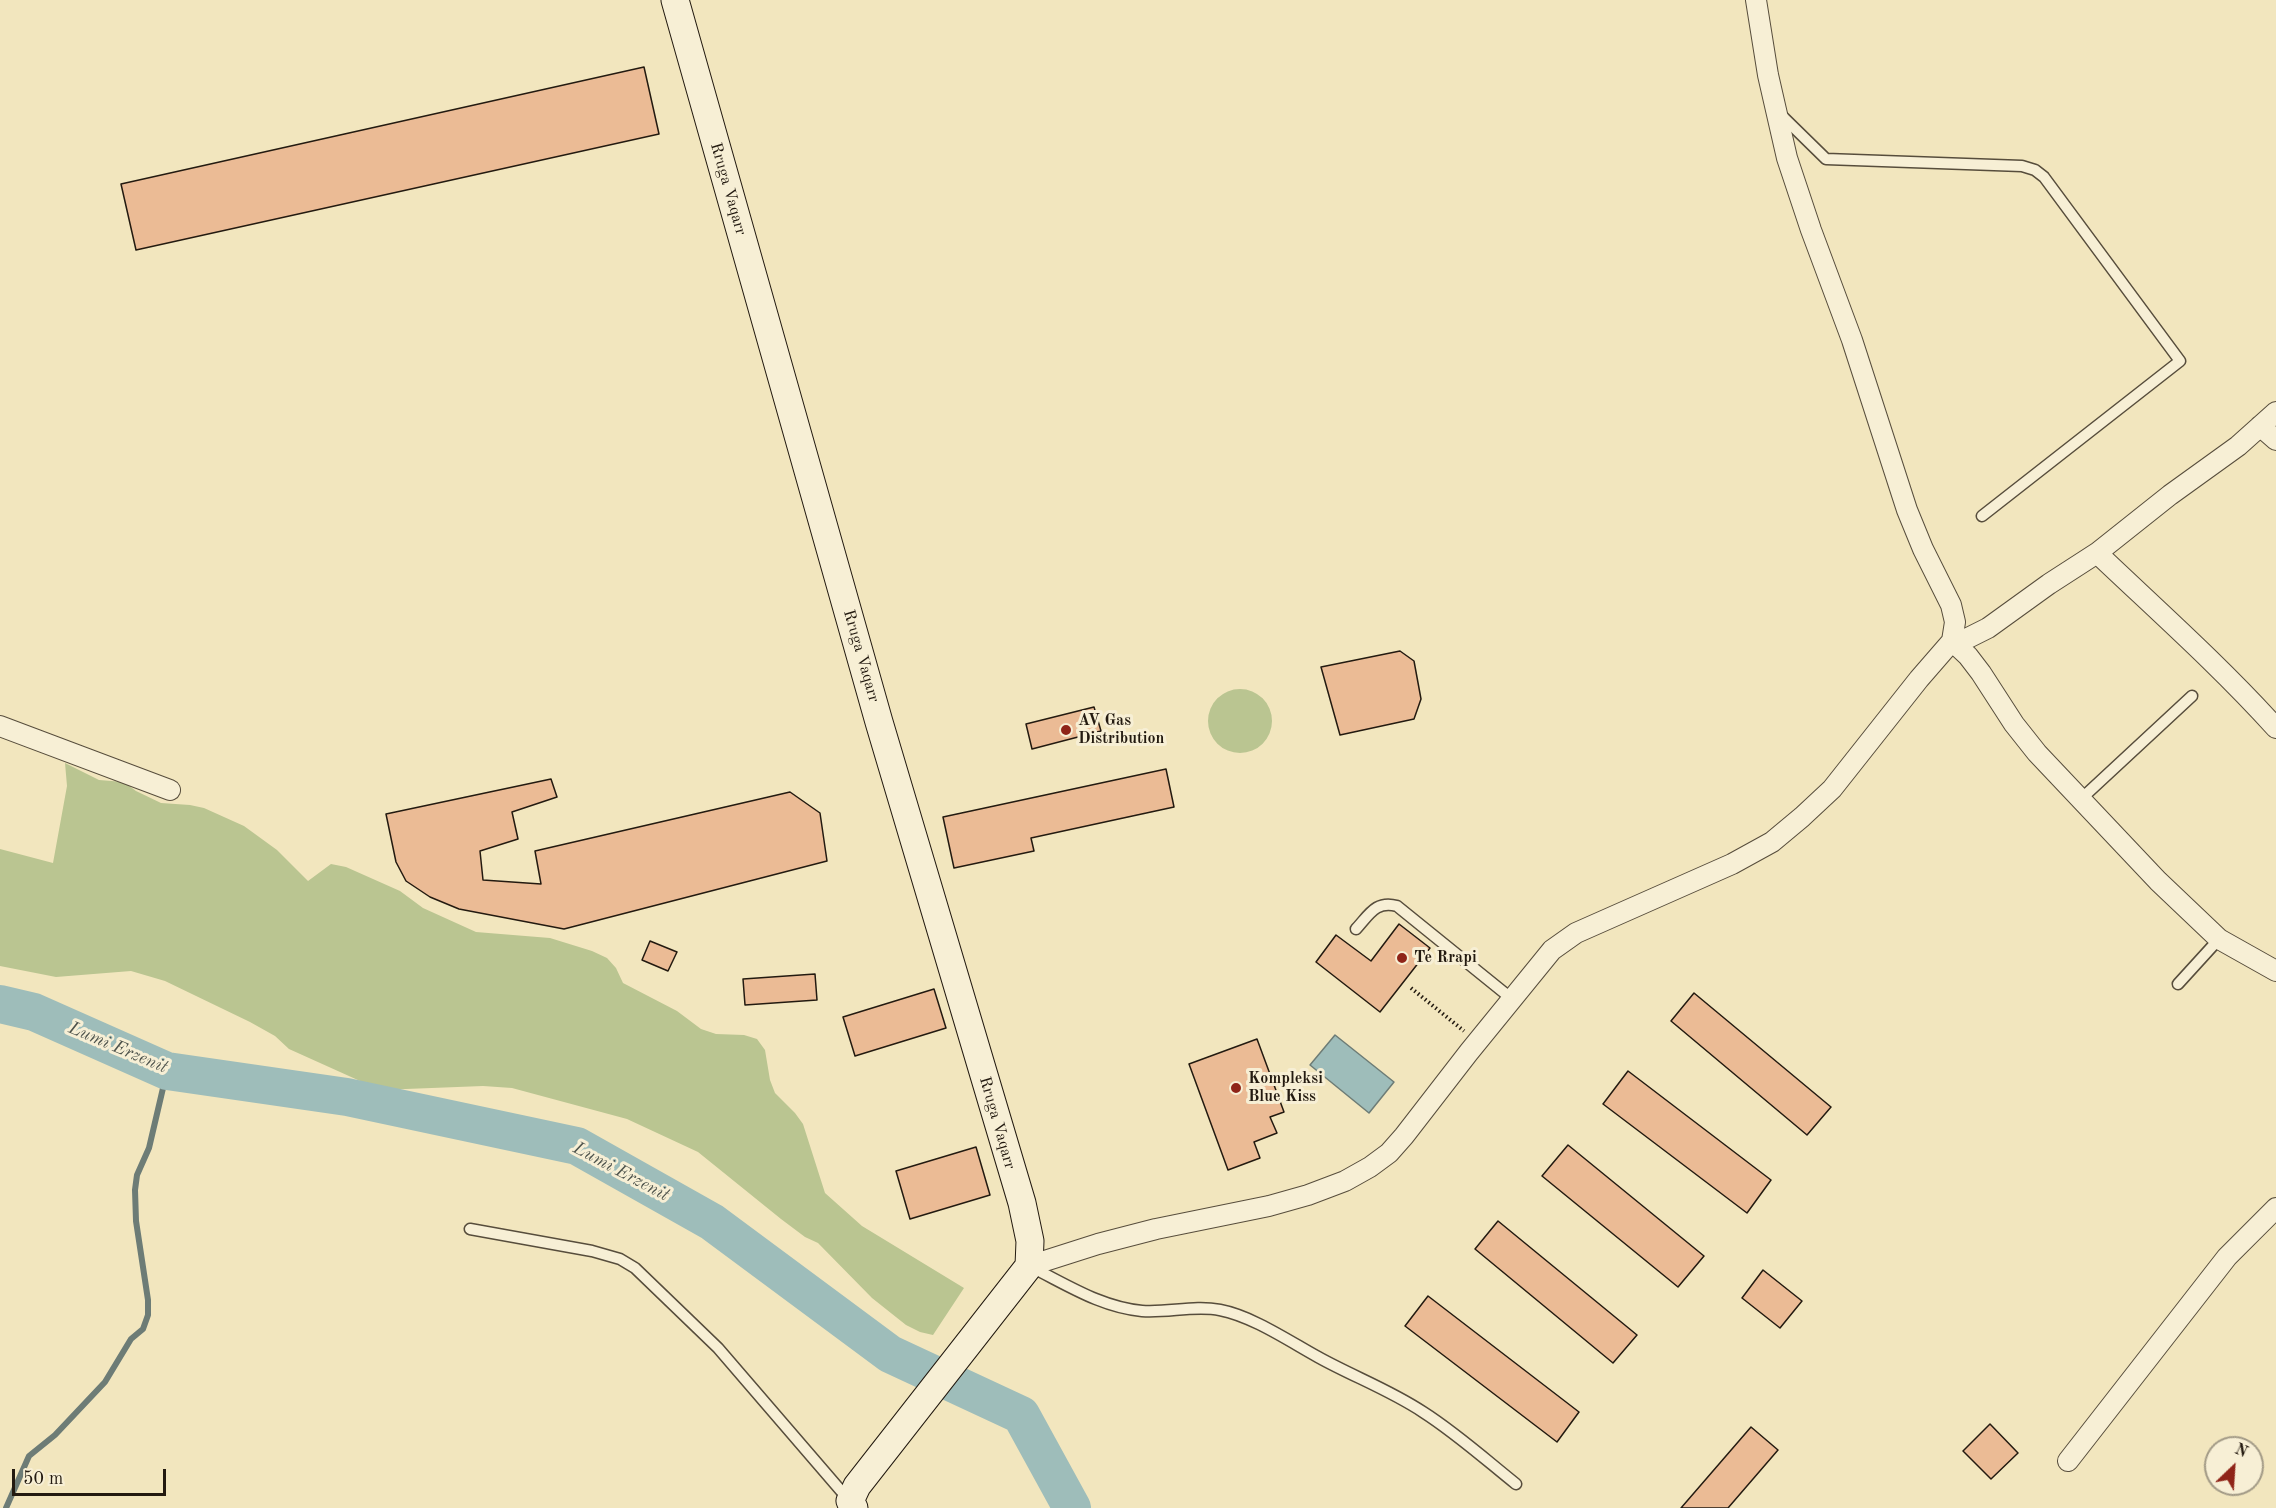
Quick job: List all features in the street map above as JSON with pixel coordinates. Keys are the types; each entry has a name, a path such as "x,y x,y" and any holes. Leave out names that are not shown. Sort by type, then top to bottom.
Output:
{"main road":[{"name":"Rruga Vaqarr","path":"675,0 879,722 1022,1203 1030,1241 1029,1266"},
{"path":"850,1501 1029,1266"}],"street":[{"path":"1029,1266 1098,1244 1156,1229 1269,1206 1308,1195 1345,1181 1389,1153 1552,950 1576,933 1732,864 1772,842 1802,818 1832,789 1952,641 1955,622 1951,605 1923,549 1907,510 1852,340 1787,158 1768,75 1756,0"},
{"path":"1952,641 1968,638 1988,628 2097,553 2170,495 2238,446 2276,412"},
{"path":"2260,426 2276,440"},
{"path":"2097,553 2192,641 2276,728"},
{"path":"1952,641 1968,656 2014,724 2037,753 2158,880 2219,939 2276,971"},
{"path":"0,726 170,790"},
{"path":"2068,1461 2227,1257 2276,1208"}],"lane":[{"path":"1777,111 1826,159 2022,166 2035,170 2044,177 2180,362 1982,516"},
{"path":"2081,799 2192,696"},
{"path":"1356,929 1378,907 1387,903 1397,906 1512,999"},
{"path":"2178,984 2219,939"},
{"path":"470,1229 592,1251 620,1259 635,1268 718,1348 850,1501"},
{"path":"1029,1266 1087,1296 1117,1307 1144,1311 1194,1308 1220,1310 1247,1318 1423,1412 1516,1484"}],"path":[{"path":"1411,988 1478,1042"}],"green space":[{"path":"1240,689 1258,695 1266,703 1272,721 1266,739 1258,747 1240,753 1222,747 1214,739 1208,721 1214,703 1222,695"},
{"path":"65,763 99,780 124,782 136,791 161,803 204,808 244,826 277,850 308,881 331,864 346,867 400,891 423,908 476,932 550,938 592,951 607,958 616,968 623,983 677,1011 701,1029 716,1034 744,1035 757,1039 765,1050 770,1080 775,1093 803,1124 825,1193 862,1226 964,1288 933,1335 920,1332 906,1325 872,1298 818,1243 805,1237 781,1219 698,1152 627,1119 512,1088 483,1086 380,1090 289,1049 275,1036 250,1022 165,981 131,971 56,977 0,966 0,849 53,863 67,786"}],"water":[{"path":"1335,1035 1394,1082 1369,1113 1310,1065"}],"building":[{"path":"644,67 659,134 136,250 121,184"},
{"path":"1400,651 1414,661 1421,699 1414,719 1340,735 1321,667"},
{"path":"1094,707 1101,731 1032,749 1026,724"},
{"path":"1166,769 1174,807 1031,838 1034,851 954,868 943,817"},
{"path":"551,779 557,797 512,812 518,839 480,851 483,880 541,884 535,851 790,792 820,813 827,861 564,929 459,909 430,897 406,881 396,862 386,814"},
{"path":"1399,924 1430,948 1380,1012 1316,962 1336,935 1371,961"},
{"path":"650,941 677,952 668,971 642,960"},
{"path":"815,974 817,1000 745,1005 743,979"},
{"path":"934,989 946,1028 855,1056 843,1017"},
{"path":"1694,993 1831,1107 1807,1135 1671,1021"},
{"name":"Kompleksi Blue Kiss","path":"1257,1039 1284,1112 1270,1117 1277,1133 1254,1142 1260,1158 1228,1170 1189,1064"},
{"path":"1628,1071 1771,1180 1747,1213 1603,1104"},
{"path":"1568,1145 1704,1256 1678,1287 1542,1176"},
{"path":"976,1147 990,1195 910,1219 896,1171"},
{"path":"1498,1221 1637,1335 1613,1363 1475,1249"},
{"path":"1763,1270 1802,1301 1780,1328 1742,1298"},
{"path":"1428,1296 1579,1412 1557,1442 1405,1326"},
{"path":"1990,1424 2018,1453 1991,1479 1963,1451"},
{"path":"1751,1427 1778,1450 1728,1508 1681,1508"}],"waterway":[{"name":"Lumi Erzenit","path":"0,1004 34,1012 167,1071 347,1097 577,1146 712,1222 890,1354 1021,1415 1072,1508"},
{"path":"6,1508 29,1456 55,1435 105,1382 131,1339 143,1329 148,1315 148,1300 136,1221 135,1190 137,1175 149,1148 167,1071"}],"place":[{"name":"AV Gas Distribution","path":"1066,730"},
{"name":"Te Rrapi","path":"1402,958"},
{"name":"Kompleksi Blue Kiss","path":"1236,1088"}]}
